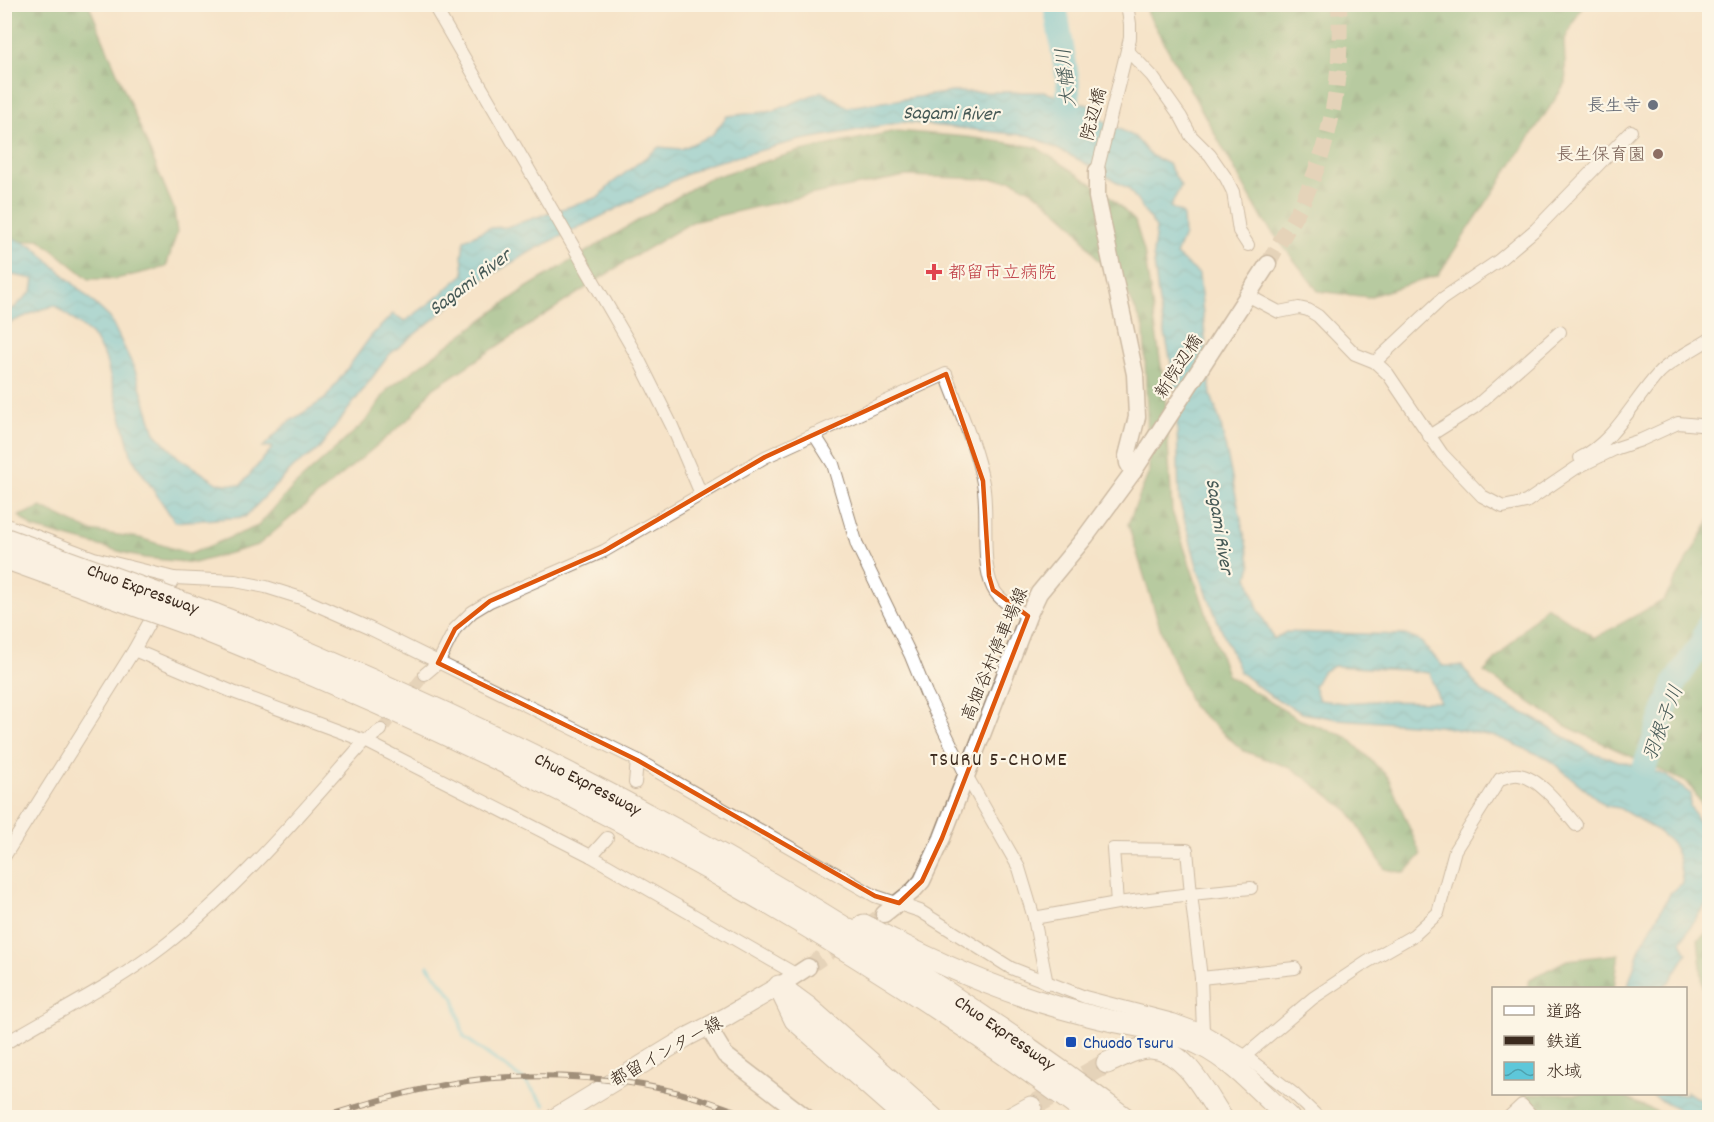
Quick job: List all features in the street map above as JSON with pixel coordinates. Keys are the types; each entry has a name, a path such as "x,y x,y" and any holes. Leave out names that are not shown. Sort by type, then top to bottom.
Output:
{"highway":[{"name":"Chuo Expressway","path":"4,538 210,623 593,806 753,895 893,980 960,1024 1093,1118"},
{"name":"Chuo Expressway","path":"4,558 210,623 281,640 481,729 661,821 760,877 971,1008 1125,1118"},
{"path":"661,821 913,952 1057,1007 1091,1017 1174,1033 1202,1046 1243,1073 1289,1118"},
{"path":"795,976 795,1020 906,1118"},
{"path":"795,976 809,1008 933,1118"},
{"path":"893,980 988,1056 1033,1086 1070,1118"},
{"path":"1107,1063 1132,1052 1151,1048 1167,1052 1185,1064 1222,1118"},
{"path":"1011,1118 1031,1107"}],"main road":[{"path":"1097,171 1097,197 1135,374 1137,417 1127,456 1133,472"},
{"path":"1245,299 1268,264"},
{"name":"新院辺橋","path":"1147,451 1245,299"},
{"name":"高畑谷村停車場線","path":"884,914 922,881 942,838 1039,593 1086,536 1147,451"},
{"name":"都留インター線","path":"554,1118 611,1082 795,976"},
{"path":"708,1027 725,1055 807,1118"}],"street":[{"path":"433,4 638,358 701,494"},
{"name":"院辺橋","path":"1097,171 1127,50 1130,24 1127,4"},
{"path":"1127,50 1152,76 1191,136 1210,155 1226,177 1233,192 1239,231 1248,246"},
{"path":"1375,362 1442,299 1498,261 1536,229 1631,131"},
{"path":"1245,299 1279,312 1299,308 1318,316 1355,354 1375,362 1388,374 1442,454 1482,496 1503,507 1526,502 1567,474 1617,448 1678,423 1710,426"},
{"path":"1430,436 1475,407 1560,332"},
{"path":"1567,474 1570,464 1592,452 1606,438 1660,371 1710,339"},
{"path":"425,674 438,663 455,629 472,612 490,601 604,551 765,457 946,374 983,481 987,510 986,537 989,576 993,590 1005,602 1028,616"},
{"path":"814,434 833,464 865,563 885,599 926,693 966,775 1018,868 1034,918 1047,984"},
{"path":"4,524 94,558 174,579 235,580 266,587 301,598 371,629 637,760 875,896 920,911 1011,968 1085,997 1173,1020 1203,1031 1245,1056 1294,1094 1319,1118"},
{"path":"4,857 134,650 174,579"},
{"path":"134,650 233,692 365,741 591,856 795,976"},
{"path":"4,1044 123,974 162,948 189,926 238,881 365,741 381,730"},
{"path":"634,783 637,760"},
{"path":"1245,1056 1313,998 1367,962 1414,935 1438,913 1455,850 1500,779 1518,775 1535,783 1557,802 1576,825"},
{"path":"591,856 607,838"},
{"path":"1117,903 1113,849 1187,850 1201,978 1203,1031"},
{"path":"1034,918 1117,903 1251,888"},
{"path":"1201,978 1295,968"},
{"path":"1508,1118 1522,1106 1534,1118"}],"highlighted area":[{"path":"946,374 983,481 989,576 993,590 1028,616 942,838 922,881 899,903 875,896 637,760 438,663 455,629 490,601 604,551 765,457"}],"green space":[{"path":"1146,4 1583,5 1564,41 1566,83 1438,275 1368,297 1318,291 1263,220 1148,14"},
{"path":"5,5 89,5 174,209 177,233 166,267 116,279 89,279 39,239 5,245"},
{"path":"896,131 968,137 1036,147 1106,193 1135,221 1144,251 1165,392 1172,511 1227,675 1298,719 1347,737 1388,777 1421,855 1405,873 1385,869 1349,811 1293,769 1244,751 1192,706 1162,634 1128,524 1149,472 1144,328 1128,294 1096,258 1075,227 1039,195 1012,180 906,176 804,196 692,222 628,260 431,390 412,416 258,545 195,563 144,558 33,528 19,516 41,507 90,531 140,538 190,554 258,526 292,488 365,422 388,389 526,288 707,179 796,152"},
{"path":"1709,522 1709,815 1688,783 1566,726 1484,672 1546,606 1595,638 1664,600"},
{"path":"1709,931 1709,1007 1703,987 1698,939"},
{"path":"1619,954 1614,987 1527,987 1530,979 1567,960"},
{"path":"1523,1095 1618,1095 1669,1117 1549,1117"}],"water":[{"name":"Sagami River","path":"822,91 847,107 952,92 1044,92 1091,106 1102,120 1135,137 1150,155 1168,164 1181,186 1170,207 1183,214 1184,235 1176,255 1199,274 1211,395 1220,421 1251,566 1248,576 1258,609 1274,639 1286,632 1405,635 1420,641 1443,666 1462,666 1482,692 1533,718 1590,752 1665,775 1691,794 1690,806 1709,840 1709,901 1681,942 1687,953 1671,980 1663,987 1627,987 1640,948 1671,892 1683,883 1678,857 1671,842 1655,829 1619,808 1606,806 1547,758 1497,737 1439,726 1337,719 1302,713 1268,694 1240,672 1199,573 1179,500 1176,388 1159,304 1153,254 1156,228 1129,189 1083,162 1031,136 903,122 796,141 705,165 535,249 481,281 389,355 318,450 294,467 245,517 175,522 132,458 105,357 92,335 56,306 42,309 5,325 4,311 14,308 32,291 34,279 13,275 5,276 5,235 33,246 110,318 135,370 155,433 179,458 217,483 241,485 273,447 263,447 287,423 325,399 371,336 393,314 405,321 464,274 462,256 464,240 489,228 506,227 599,197 611,184 659,147 681,149 712,135 727,116 773,111","holes":["1334,666 1429,673 1440,702 1344,703 1319,700 1314,686 1322,672"]},
{"path":"1687,1093 1709,1104 1709,1117 1684,1117 1678,1110 1651,1095 1687,1095"}],"waterway":[{"name":"大幡川","path":"1055,4 1068,83 1069,131"},
{"name":"羽根子川","path":"1634,796 1675,682 1702,643 1710,620"},
{"path":"428,966 454,998 464,1037 526,1082 545,1105"}],"tunnel":[{"path":"1268,264 1304,199 1323,151 1337,80 1339,4"},
{"path":"381,730 425,674"},
{"path":"808,967 884,914"},
{"path":"1031,1107 1107,1063"}],"railway":[{"path":"320,1118 391,1097 439,1086 487,1079 535,1076 606,1080 653,1087 698,1098 754,1118"}],"place":[{"name":"長生寺","path":"1653,105"},
{"name":"長生保育園","path":"1658,154"},
{"name":"都留市立病院","path":"934,272"},
{"name":"Chuodo Tsuru","path":"1071,1042"}],"district":[{"name":"TSURU 5-CHOME","path":"999,758"}]}
